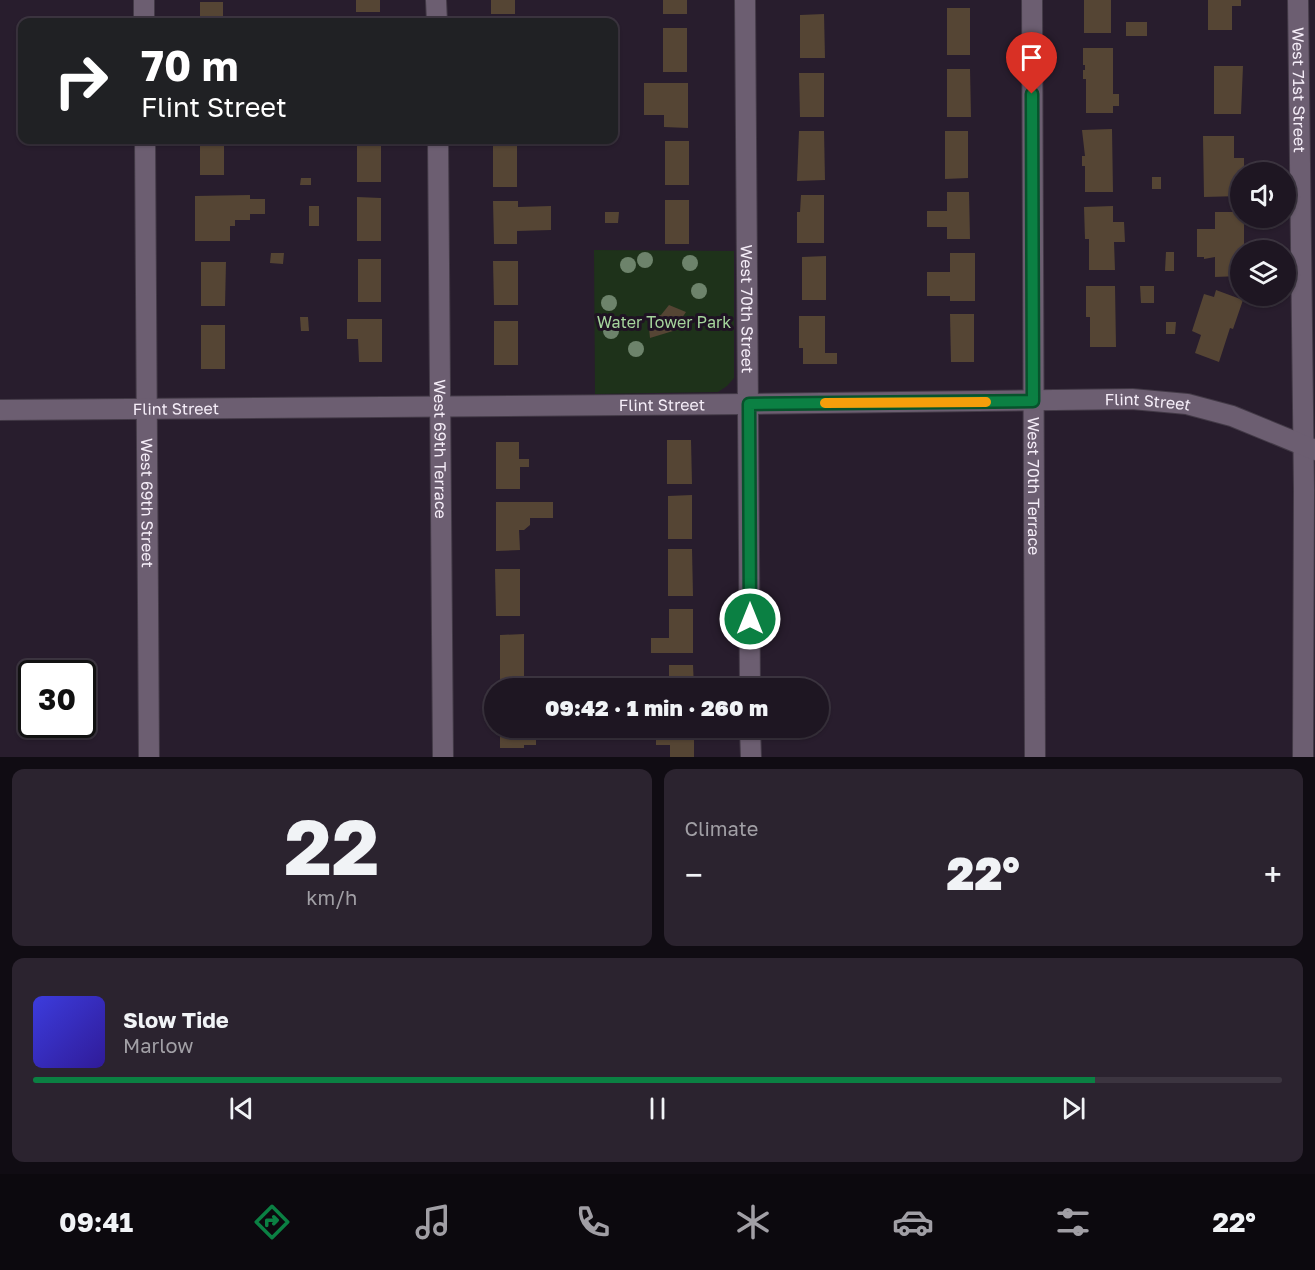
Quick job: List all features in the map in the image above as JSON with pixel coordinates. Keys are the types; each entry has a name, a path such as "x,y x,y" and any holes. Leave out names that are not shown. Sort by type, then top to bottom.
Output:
{"street":[{"path":"144,0 144,18"},
{"path":"436,0 436,18"},
{"name":"West 70th Street","path":"745,0 750,678"},
{"name":"West 70th Terrace","path":"1032,0 1035,757"},
{"name":"West 71st Street","path":"1298,0 1309,448 1303,757"},
{"name":"West 69th Street","path":"145,144 149,757"},
{"name":"West 69th Terrace","path":"438,144 443,757"},
{"name":"Flint Street","path":"0,410 1132,399 1187,404 1232,416 1309,448"},
{"path":"750,738 751,757"}],"green space":[{"name":"Water Tower Park","path":"594,250 734,251 734,378 727,386 718,392 595,394"}],"building":[{"path":"356,0 380,0 380,12 356,12"},
{"path":"491,0 515,0 515,14 491,14"},
{"path":"663,0 687,0 687,14 663,14"},
{"path":"1084,0 1111,0 1111,33 1084,33"},
{"path":"1208,0 1241,0 1241,6 1232,6 1232,30 1208,30"},
{"path":"200,2 223,2 223,18 200,18"},
{"path":"947,8 970,8 970,55 947,55"},
{"path":"824,14 825,58 800,58 800,15"},
{"path":"1126,22 1147,22 1147,36 1126,36"},
{"path":"663,28 687,28 687,72 663,72"},
{"path":"1083,48 1113,48 1113,94 1119,94 1119,106 1113,106 1113,113 1086,113"},
{"path":"1214,66 1243,66 1241,114 1214,114"},
{"path":"947,69 970,69 971,117 947,117"},
{"path":"799,73 824,73 824,117 800,117"},
{"path":"644,83 688,83 688,128 664,127 664,115 644,115"},
{"path":"1112,129 1113,192 1085,192 1082,130"},
{"path":"799,131 824,131 825,180 797,181"},
{"path":"945,131 968,131 968,178 945,179"},
{"path":"1203,136 1234,136 1234,158 1244,158 1244,162 1230,162 1230,196 1204,197"},
{"path":"665,141 689,141 689,185 665,185"},
{"path":"200,144 224,144 224,175 200,175"},
{"path":"357,144 381,144 381,182 357,182"},
{"path":"493,144 517,144 517,187 493,187"},
{"path":"1152,177 1161,177 1161,189 1152,189"},
{"path":"301,178 311,178 311,185 300,185"},
{"path":"947,192 969,192 970,239 947,239 947,227 927,227 927,211 947,211"},
{"path":"250,195 250,199 265,199 265,214 250,214 250,220 235,220 235,226 230,226 230,241 195,241 195,196"},
{"path":"801,195 824,195 824,243 797,243 797,212 800,212"},
{"path":"357,197 381,198 381,241 357,241"},
{"path":"665,200 689,200 689,244 665,244"},
{"path":"493,201 518,201 518,207 551,206 551,230 517,231 517,244 494,244"},
{"path":"309,206 319,206 319,226 309,226"},
{"path":"1113,206 1113,222 1124,222 1125,242 1114,242 1115,270 1089,270 1089,239 1085,239 1084,207"},
{"path":"605,212 619,212 618,223 605,223"},
{"path":"1215,212 1230,212 1230,228 1244,228 1244,240 1230,240 1230,276 1215,277 1215,257 1204,259 1204,257 1197,257 1197,229 1215,229"},
{"path":"1166,252 1174,252 1174,271 1165,271"},
{"path":"271,253 284,253 283,264 270,263"},
{"path":"950,253 975,253 975,301 950,301 950,296 927,296 927,272 950,272"},
{"path":"826,256 826,300 802,300 802,257"},
{"path":"358,259 381,259 381,302 358,302"},
{"path":"493,261 518,261 518,305 494,305"},
{"path":"201,262 226,262 225,306 201,306"},
{"path":"1086,286 1115,286 1116,347 1090,347 1090,317 1086,317"},
{"path":"1140,286 1154,286 1154,303 1141,303"},
{"path":"1216,290 1230,295 1230,306 1241,306 1233,329 1230,328 1219,362 1195,353 1201,335 1192,331 1204,294 1214,297"},
{"path":"669,305 686,312 673,331 650,338 648,319 661,315"},
{"path":"950,314 974,314 974,362 951,362"},
{"path":"799,316 825,316 825,353 837,353 837,364 803,364 803,348 799,348"},
{"path":"300,317 308,317 309,331 301,331"},
{"path":"347,319 382,319 382,362 359,362 358,339 347,339"},
{"path":"494,321 518,321 518,365 494,365"},
{"path":"1166,322 1176,322 1175,334 1166,334"},
{"path":"201,325 225,325 225,369 201,369"},
{"path":"667,440 691,440 692,484 667,484"},
{"path":"496,442 519,442 519,459 529,459 529,467 520,467 520,489 496,489"},
{"path":"692,495 692,539 668,539 668,496"},
{"path":"496,502 553,502 553,518 530,518 530,525 524,530 519,530 520,550 496,551"},
{"path":"668,549 692,549 693,596 668,596"},
{"path":"495,569 520,569 520,616 496,616"},
{"path":"669,609 693,609 693,653 651,653 651,638 669,638"},
{"path":"524,634 524,678 500,678 500,635"},
{"path":"669,665 693,665 694,678 669,678"},
{"path":"500,738 536,738 536,745 524,745 524,748 500,748"},
{"path":"656,738 694,738 694,757 670,757 670,745 656,745"}],"slow traffic":[{"path":"825,403 986,402"}],"route":[{"path":"750,619 749,404 1033,401 1032,94"}]}
